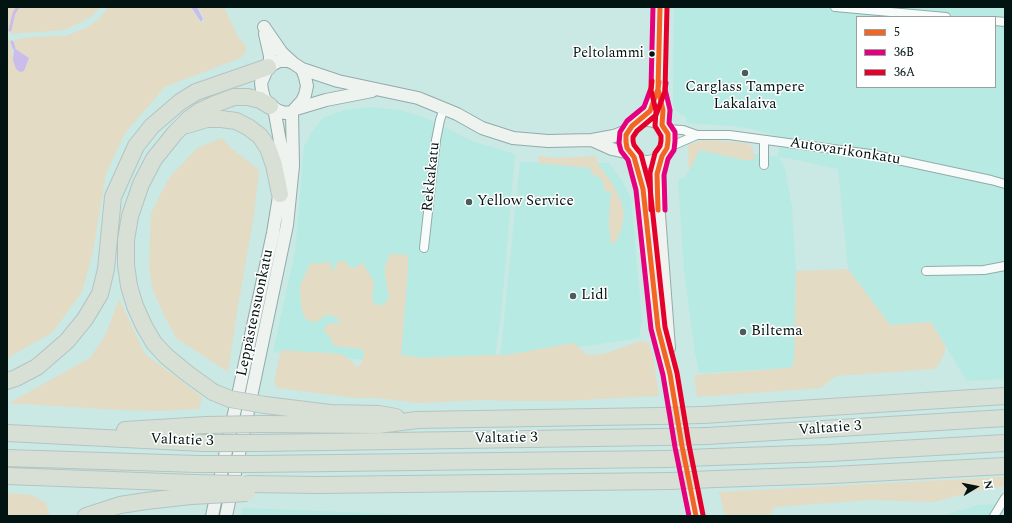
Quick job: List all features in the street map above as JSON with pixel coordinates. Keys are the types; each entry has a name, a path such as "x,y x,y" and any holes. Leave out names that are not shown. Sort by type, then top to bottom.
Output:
{"highway":[{"path":"7,381 16,378 37,366 67,342 85,319 100,294 106,269 113,197 136,146 152,126 174,106 196,92 269,67"},
{"path":"272,107 260,100 248,96 234,97 215,104 200,111 189,119 178,129 154,159 141,184 130,216 126,240 126,265 129,286 135,306 144,326 154,342 166,356 213,392 230,399 330,413 379,414 417,420"},
{"path":"178,129 207,120 221,118 236,121 248,127 260,136 268,148 274,165 280,194"},
{"path":"50,434 206,425 378,425 417,420 703,415 1005,396"},
{"name":"Valtatie 3","path":"7,432 203,443 258,443 708,436 1005,418"},
{"name":"Valtatie 3","path":"7,458 198,464 253,464 666,458 830,453 1005,443"},
{"path":"7,476 193,490 317,484 670,481 832,475 1005,466"},
{"path":"86,516 120,505 146,501 193,490"}],"main road":[{"path":"660,7 658,89 663,110 663,127"},
{"path":"294,111 305,95 307,86 305,77 297,66 282,53 264,27 268,45 269,67 261,82 264,98 272,107 285,113 294,111 342,96 380,90"},
{"path":"269,67 279,61 288,61 297,66 338,81 418,98 444,108 482,128 513,138 548,141 592,140 614,136 629,130"},
{"path":"658,89 650,111 632,126 629,130 626,142 627,148 632,155 642,189 658,328 670,374 693,502 698,516"},
{"name":"Leppästensuonkatu","path":"212,516 272,241 280,194 283,172 281,147 272,107"},
{"name":"Leppästensuonkatu","path":"226,516 287,225 292,166 294,111"},
{"path":"640,120 654,120 663,127 668,134 668,141 657,174 657,188 669,338 670,374"},
{"path":"592,140 612,149 632,155 645,162 657,160 664,152"}],"street":[{"path":"835,7 935,16"},
{"name":"Rekkakatu","path":"424,248 436,140 444,108"},
{"name":"Autovarikonkatu","path":"663,127 683,130 697,135 729,135 870,154 1005,184"},
{"name":"Autovarikonkatu","path":"664,152 697,135"},
{"path":"764,140 764,165"},
{"name":"Autovarikonkatu","path":"991,180 1005,179"},
{"path":"926,271 984,270 1005,266"},
{"path":"994,516 1005,498"}],"shaded area":[{"path":"7,7 101,7 93,15 82,22 64,30 11,34 11,32 7,32"},
{"path":"108,7 190,7 201,23 204,22 204,19 198,7 224,7 239,39 245,44 246,50 244,55 240,58 165,87 125,133 106,174 93,251 82,292 52,333 7,358 7,39 9,39 10,42 13,57 24,71 28,61 27,56 18,51 14,46 14,40 31,37 66,36 86,28 100,18"},
{"path":"191,7 197,7 203,19 201,22"},
{"path":"674,7 1005,7 1005,379 967,381 931,322 890,325 848,269 838,169 779,157 785,169 792,207 796,271 794,360 791,368 699,373 684,272 678,179 685,178 700,147 778,157 780,137 752,129 734,126 686,123 686,117 676,110 673,104"},
{"path":"14,48 29,58 24,71 20,72 16,69 13,60"},
{"path":"370,107 399,110 426,118 472,141 515,154 501,315 495,357 417,364 273,352 295,252 304,147 312,132 324,117 346,110"},
{"path":"222,138 232,149 259,170 254,215 228,372 176,338 152,288 149,262 151,213 169,178 197,148"},
{"path":"704,140 748,143 752,147 755,157 752,160 744,160 700,150 689,171 688,145"},
{"path":"539,156 557,158 596,156 599,166 611,181 621,200 624,214 618,238 614,243 611,244 609,227 611,192 605,191 602,180 596,175 591,174 591,168 538,163"},
{"path":"520,162 609,163 623,182 631,198 642,320 639,338 500,359"},
{"path":"390,254 408,255 401,355 423,358 506,355 574,343 587,355 604,354 641,341 649,343 653,356 659,396 562,401 482,400 419,403 376,398 355,398 278,388 274,383 281,350 341,354 353,362 356,367 360,365 364,356 362,349 334,346 329,336 323,330 329,323 339,324 338,318 325,315 319,321 311,322 304,317 301,305 300,286 310,264 330,262 332,272 337,263 342,260 347,263 350,268 357,267 362,262 374,282 372,298 375,305 382,305 389,299 385,266"},
{"path":"848,269 890,325 931,322 946,347 941,361 935,369 836,376 821,388 697,397 694,375 791,368 794,360 796,271"},
{"path":"119,299 145,354 202,397 199,409 161,411 119,410 9,403 90,358 105,336"},
{"path":"1005,477 1005,486 971,492 934,502 870,500 776,507 771,511 772,516 725,516 719,492"},
{"path":"7,493 32,495 46,503 50,516 7,516"},
{"path":"1005,504 1005,516 942,516 979,505"},
{"path":"243,508 444,516 241,516"}],"waterway":[{"path":"10,30 14,13 18,7"},
{"path":"12,42 14,48"}],"transit line":[{"name":"36B","path":"653,7 651,88 644,107 627,121 620,132 619,143 621,151 628,160 636,190 651,329 663,375 675,447 689,516"},
{"name":"5","path":"660,7 658,89 650,111 632,126 626,135 626,142 627,148 634,157 643,189 658,328 670,374 696,516"},
{"name":"36A","path":"667,7 665,91 656,115 637,131 633,137 633,141 634,145 641,154 650,188 665,327 677,373 703,515"},
{"name":"36A","path":"651,210 650,173 655,153 660,146 661,141 661,136 655,126 656,111 651,90 652,81"},
{"name":"5","path":"658,210 657,174 662,156 667,148 668,141 668,134 662,125 663,110 658,89 659,82"},
{"name":"36B","path":"665,210 664,175 668,159 674,150 675,141 675,132 669,123 670,110 665,89 666,83"}],"place":[{"name":"Peltolammi","path":"652,54"},
{"name":"Carglass Tampere Lakalaiva","path":"745,73"},
{"name":"Yellow Service","path":"469,202"},
{"name":"Lidl","path":"573,296"},
{"name":"Biltema","path":"743,332"}]}
